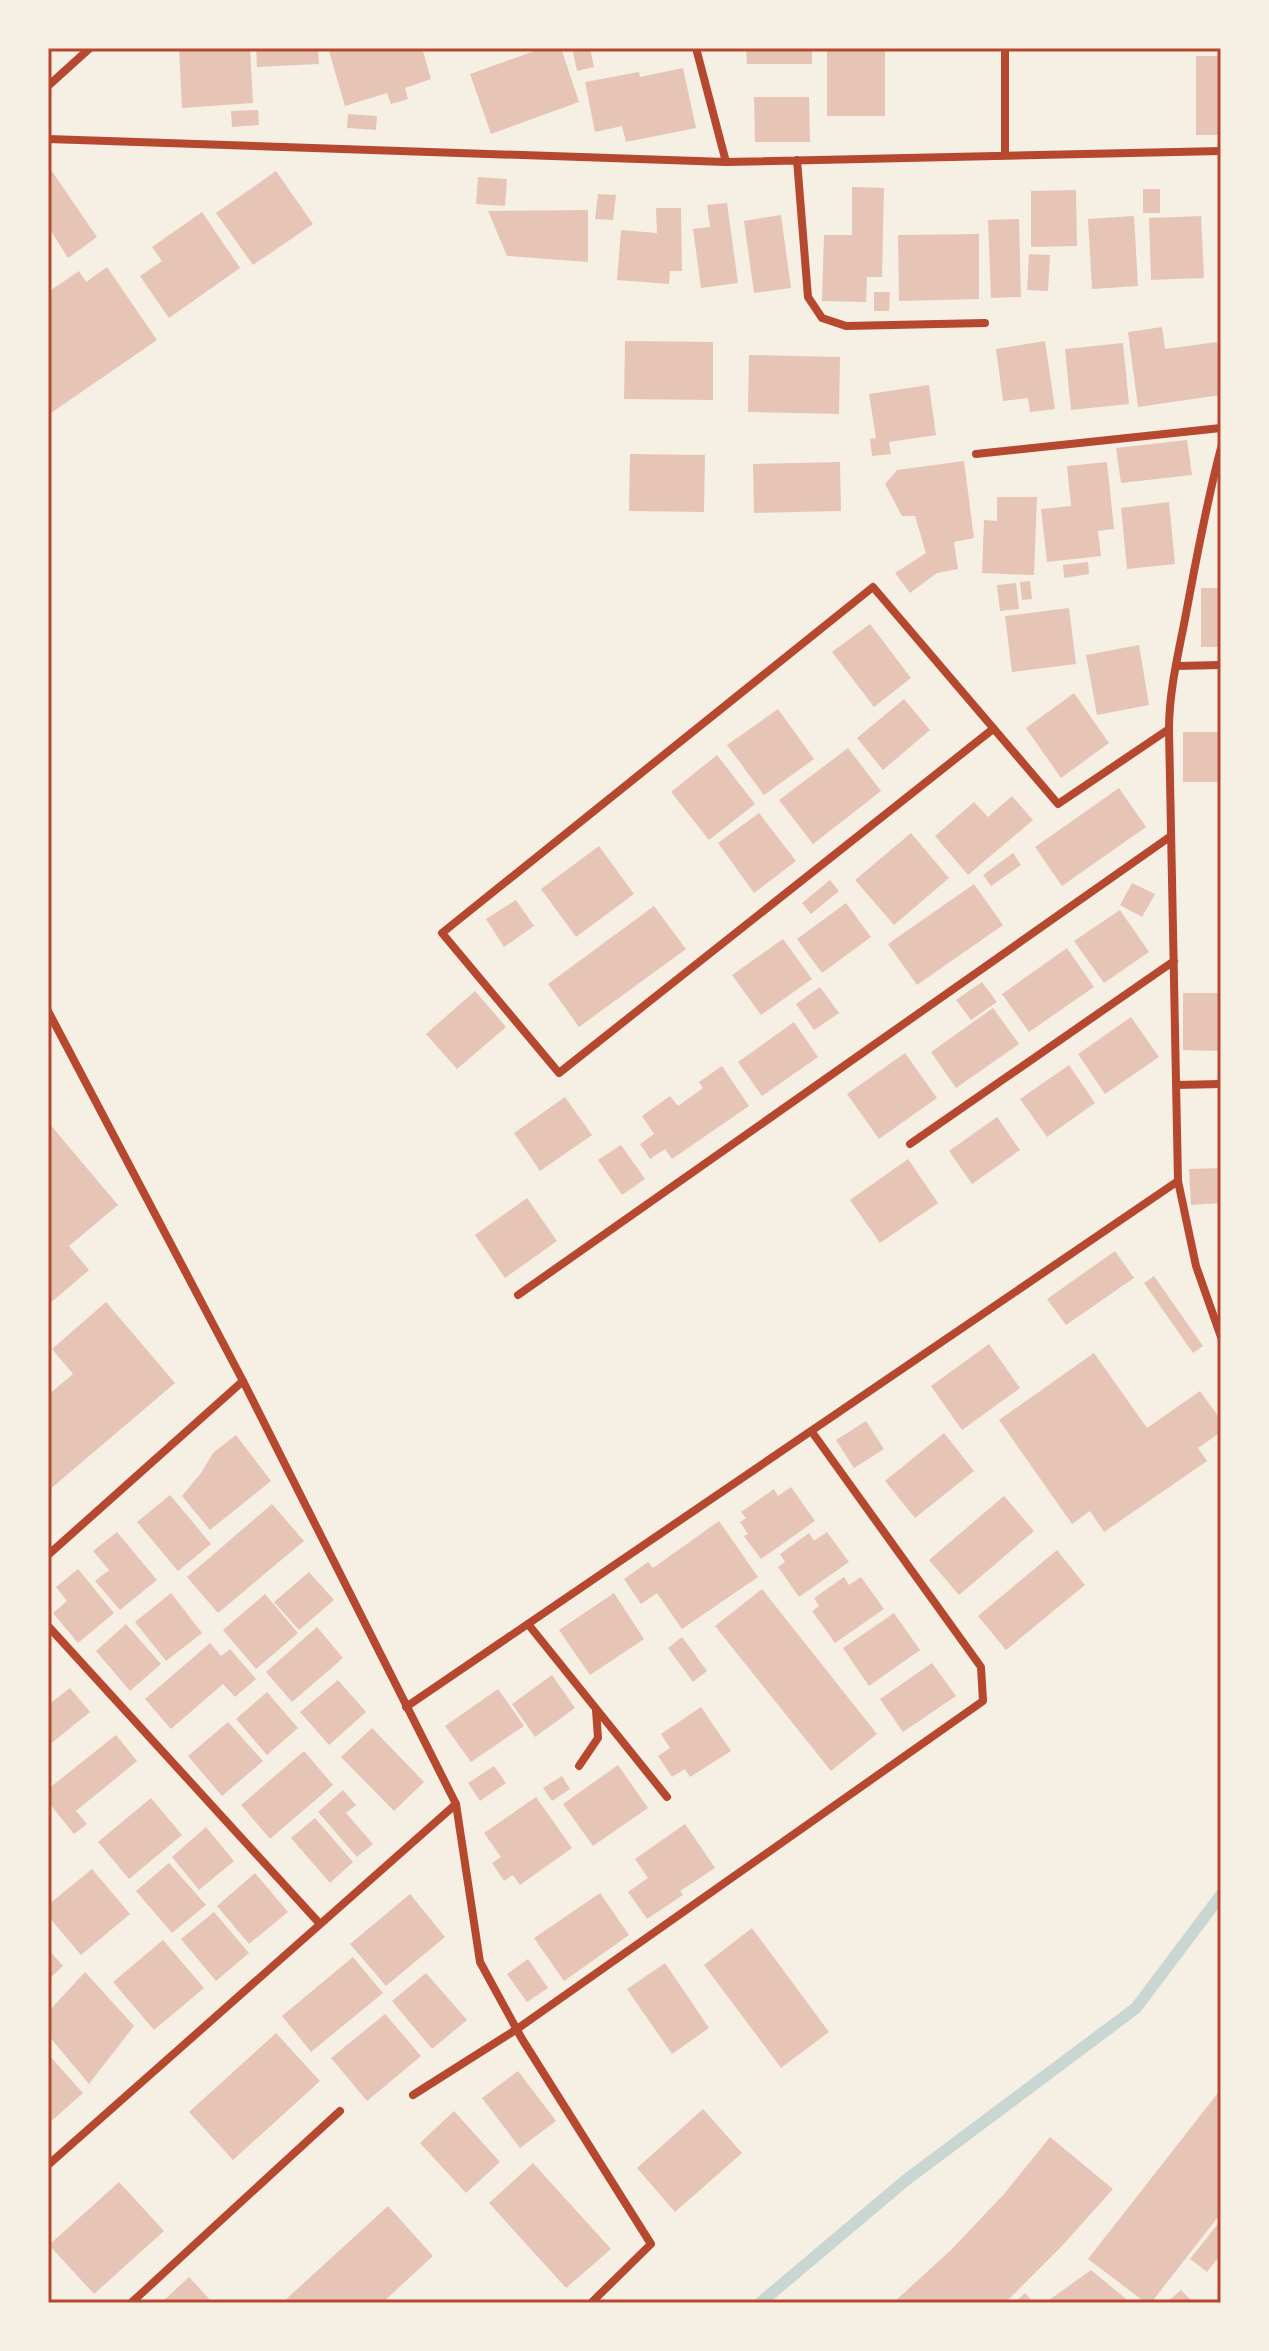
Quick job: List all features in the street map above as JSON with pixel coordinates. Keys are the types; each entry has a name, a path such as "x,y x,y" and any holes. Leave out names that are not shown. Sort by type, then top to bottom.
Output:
{"street":[{"path":"48,86 90,48"},
{"path":"696,48 726,162"},
{"path":"1005,48 1005,155"},
{"path":"48,139 726,162 1221,151"},
{"path":"797,160 808,297 822,318 846,326 985,323"},
{"path":"976,454 1221,428"},
{"path":"1221,448 1208,499 1169,708 1178,1181 1196,1266 1221,1337"},
{"path":"993,729 559,1073 442,933 873,587 1058,804 1169,729"},
{"path":"1176,666 1221,665"},
{"path":"518,1295 1171,836"},
{"path":"910,1144 1174,961"},
{"path":"48,1011 243,1381 456,1804 480,1962 517,2029 651,2244 591,2303"},
{"path":"1176,1085 1221,1084"},
{"path":"406,1707 1178,1181"},
{"path":"48,1555 243,1381"},
{"path":"413,2095 517,2029 983,1701 981,1667 812,1432"},
{"path":"528,1624 667,1797"},
{"path":"48,1626 320,1924"},
{"path":"579,1766 598,1738 596,1709"},
{"path":"48,2165 456,1804"},
{"path":"131,2303 340,2111"}],"building":[{"path":"179,48 250,48 253,103 182,108"},
{"path":"256,48 318,48 319,64 257,67"},
{"path":"328,48 422,48 431,79 405,88 408,99 391,104 387,93 345,106"},
{"path":"543,48 561,48 579,102 491,134 470,74"},
{"path":"572,48 590,48 594,67 577,71"},
{"path":"746,48 812,48 812,64 747,64"},
{"path":"827,48 885,48 885,116 827,116"},
{"path":"1196,56 1221,56 1221,135 1196,135"},
{"path":"683,68 696,128 626,142 622,126 595,132 585,82 639,72 640,77"},
{"path":"754,97 809,97 810,142 755,142"},
{"path":"258,110 259,125 232,127 231,111"},
{"path":"348,114 377,116 376,130 347,128"},
{"path":"51,170 97,237 68,258 51,231 48,233 48,172"},
{"path":"276,171 313,224 253,265 216,213"},
{"path":"478,177 507,179 505,206 476,204"},
{"path":"852,187 884,188 882,277 867,277 866,302 822,301 824,235 852,235"},
{"path":"1143,189 1160,189 1160,213 1143,213"},
{"path":"1076,190 1077,246 1031,247 1031,191"},
{"path":"598,194 616,195 613,220 595,219"},
{"path":"727,203 738,283 701,288 693,229 710,227 707,205"},
{"path":"656,208 681,208 682,271 670,271 669,284 617,280 621,230 657,233"},
{"path":"588,210 588,262 507,256 488,211"},
{"path":"202,212 240,268 169,318 140,276 162,261 152,247"},
{"path":"781,215 791,288 754,293 744,221"},
{"path":"1134,216 1138,286 1092,289 1088,219"},
{"path":"1201,216 1204,278 1151,280 1149,218"},
{"path":"1019,219 1021,297 991,298 988,220"},
{"path":"979,234 979,299 899,301 898,235"},
{"path":"1029,254 1050,255 1048,291 1027,290"},
{"path":"107,267 157,340 48,415 48,292 79,271 86,282"},
{"path":"874,292 890,292 889,311 874,311"},
{"path":"1162,327 1165,349 1217,342 1221,395 1138,407 1128,332"},
{"path":"625,341 713,342 713,400 624,399"},
{"path":"1045,341 1055,409 1030,412 1028,398 1003,401 996,349"},
{"path":"1123,343 1129,404 1071,410 1065,349"},
{"path":"749,355 840,357 839,414 748,412"},
{"path":"929,385 936,435 889,442 891,454 872,456 870,439 876,438 869,394"},
{"path":"1187,440 1192,475 1121,483 1116,448"},
{"path":"630,454 705,455 704,512 629,511"},
{"path":"964,461 974,538 954,542 958,569 937,573 910,593 895,573 926,553 915,516 902,516 885,484 897,470"},
{"path":"840,462 841,511 754,513 753,464"},
{"path":"1107,462 1114,529 1098,531 1101,556 1047,562 1041,509 1071,506 1067,466"},
{"path":"997,497 1037,497 1034,575 982,573 984,520 997,521"},
{"path":"1169,502 1175,564 1127,569 1121,508"},
{"path":"1088,562 1089,574 1064,578 1063,565"},
{"path":"1030,581 1032,599 1022,600 1020,582"},
{"path":"1016,583 1019,609 1000,611 997,585"},
{"path":"1201,588 1221,588 1221,647 1201,647"},
{"path":"1069,608 1076,664 1012,672 1005,616"},
{"path":"870,624 911,678 874,707 832,652"},
{"path":"1139,645 1149,705 1097,715 1086,655"},
{"path":"1074,693 1109,743 1061,778 1026,728"},
{"path":"904,699 930,730 883,770 857,738"},
{"path":"778,709 814,759 764,795 727,745"},
{"path":"1183,732 1221,732 1221,782 1183,782"},
{"path":"848,748 881,791 813,844 779,800"},
{"path":"717,755 755,804 709,840 671,792"},
{"path":"1119,788 1146,827 1062,886 1035,847"},
{"path":"1012,796 1033,820 968,875 935,836 974,802 988,817"},
{"path":"759,813 796,861 754,893 718,843"},
{"path":"911,833 949,878 894,925 855,880"},
{"path":"599,846 634,894 576,937 541,889"},
{"path":"1013,853 1021,865 991,886 983,875"},
{"path":"830,880 839,891 811,914 802,903"},
{"path":"1132,883 1155,894 1142,917 1120,905"},
{"path":"974,884 1003,925 917,985 888,944"},
{"path":"516,900 534,926 504,947 486,919"},
{"path":"846,903 871,937 822,973 797,939"},
{"path":"654,906 686,949 579,1027 548,984"},
{"path":"1120,910 1149,952 1104,983 1074,941"},
{"path":"783,939 812,979 761,1015 732,975"},
{"path":"1067,948 1094,987 1029,1032 1002,994"},
{"path":"982,982 997,1002 971,1020 956,1000"},
{"path":"820,987 839,1013 814,1030 796,1004"},
{"path":"475,991 506,1027 457,1069 426,1034"},
{"path":"1183,993 1221,993 1221,1051 1183,1050"},
{"path":"993,1008 1019,1044 956,1088 931,1052"},
{"path":"1131,1017 1159,1057 1105,1094 1078,1054"},
{"path":"794,1022 818,1057 762,1096 738,1062"},
{"path":"905,1053 937,1098 879,1139 847,1094"},
{"path":"1069,1065 1095,1103 1047,1137 1020,1099"},
{"path":"722,1066 749,1106 672,1159 665,1149 650,1159 640,1144 654,1134 642,1116 670,1096 678,1106 703,1088 699,1082"},
{"path":"565,1097 592,1135 540,1171 514,1133"},
{"path":"997,1117 1020,1150 972,1184 949,1151"},
{"path":"48,1122 118,1205 69,1246 89,1270 48,1305"},
{"path":"621,1145 645,1179 622,1195 598,1160"},
{"path":"908,1159 938,1203 880,1243 850,1200"},
{"path":"1221,1168 1221,1203 1191,1205 1189,1169"},
{"path":"527,1198 557,1241 505,1278 475,1235"},
{"path":"1115,1251 1134,1278 1066,1325 1047,1299"},
{"path":"1154,1276 1203,1346 1193,1353 1144,1283"},
{"path":"106,1302 175,1383 48,1491 48,1395 73,1374 52,1349"},
{"path":"989,1344 1020,1388 962,1430 931,1386"},
{"path":"1094,1353 1147,1428 1200,1391 1221,1420 1221,1432 1198,1448 1207,1461 1104,1532 1090,1511 1072,1524 999,1420"},
{"path":"866,1421 884,1449 854,1468 836,1440"},
{"path":"944,1433 974,1471 915,1518 885,1481"},
{"path":"236,1435 271,1481 210,1530 182,1496 213,1453"},
{"path":"791,1487 815,1521 761,1559 744,1536 748,1534 740,1522 746,1518 741,1512 774,1489 778,1496"},
{"path":"170,1495 211,1544 178,1571 137,1522"},
{"path":"1004,1496 1034,1531 959,1595 929,1560"},
{"path":"272,1504 304,1541 218,1613 187,1577"},
{"path":"719,1521 758,1577 682,1629 657,1593 641,1604 624,1579 648,1562 653,1568"},
{"path":"117,1532 157,1580 120,1610 95,1581 109,1570 93,1551"},
{"path":"827,1532 849,1562 799,1597 778,1567 785,1562 780,1554 809,1533 814,1541"},
{"path":"1057,1550 1085,1585 1006,1650 978,1616"},
{"path":"78,1569 114,1613 78,1643 53,1613 67,1601 56,1587"},
{"path":"309,1572 334,1600 299,1630 274,1602"},
{"path":"844,1577 849,1585 861,1577 884,1609 835,1643 812,1611 819,1606 814,1598"},
{"path":"762,1589 877,1734 831,1771 715,1626"},
{"path":"171,1593 202,1633 166,1661 135,1622"},
{"path":"614,1593 644,1639 590,1675 559,1630"},
{"path":"265,1594 298,1633 256,1669 223,1630"},
{"path":"894,1613 920,1650 869,1686 843,1648"},
{"path":"126,1624 161,1664 130,1691 96,1651"},
{"path":"317,1627 343,1658 292,1702 266,1672"},
{"path":"682,1637 707,1671 693,1682 668,1648"},
{"path":"210,1643 221,1656 230,1649 256,1679 235,1697 223,1684 171,1729 145,1699"},
{"path":"932,1663 956,1696 903,1732 880,1699"},
{"path":"552,1675 575,1708 535,1737 512,1704"},
{"path":"338,1680 366,1712 329,1745 300,1712"},
{"path":"70,1688 90,1712 48,1746 48,1705"},
{"path":"498,1689 524,1726 471,1762 445,1726"},
{"path":"267,1692 298,1728 267,1755 236,1719"},
{"path":"701,1707 731,1751 690,1777 685,1769 672,1777 658,1756 670,1748 661,1734"},
{"path":"228,1722 263,1761 222,1796 188,1756"},
{"path":"372,1728 424,1782 394,1811 341,1757"},
{"path":"116,1735 137,1761 76,1811 87,1824 74,1834 48,1802 48,1789"},
{"path":"304,1751 333,1785 270,1839 241,1805"},
{"path":"618,1765 648,1808 593,1846 563,1804"},
{"path":"494,1766 506,1783 480,1801 468,1783"},
{"path":"562,1776 570,1789 552,1801 543,1788"},
{"path":"343,1790 356,1805 346,1813 373,1844 357,1857 318,1812"},
{"path":"536,1797 572,1848 520,1885 513,1875 504,1881 492,1863 501,1857 484,1833"},
{"path":"151,1798 182,1835 129,1879 98,1842"},
{"path":"315,1818 353,1862 330,1883 291,1838"},
{"path":"685,1824 715,1868 680,1891 683,1895 647,1919 628,1892 648,1878 635,1859"},
{"path":"206,1827 234,1861 199,1890 172,1857"},
{"path":"169,1863 206,1905 172,1933 136,1891"},
{"path":"92,1869 130,1914 81,1955 48,1916 48,1905"},
{"path":"255,1873 288,1912 249,1944 217,1906"},
{"path":"600,1893 629,1935 564,1981 534,1938"},
{"path":"410,1894 445,1937 386,1986 350,1944"},
{"path":"214,1912 249,1953 216,1981 181,1939"},
{"path":"752,1928 829,2032 781,2068 704,1965"},
{"path":"163,1940 204,1988 154,2030 113,1982"},
{"path":"48,1949 63,1966 48,1980"},
{"path":"353,1957 383,1993 311,2052 282,2016"},
{"path":"528,1959 548,1988 527,2002 507,1974"},
{"path":"665,1963 709,2028 672,2054 627,1989"},
{"path":"85,1972 134,2026 89,2084 48,2035 48,2012"},
{"path":"426,1973 467,2020 432,2049 392,2001"},
{"path":"385,2014 421,2056 367,2101 331,2058"},
{"path":"276,2033 320,2081 233,2160 189,2112"},
{"path":"48,2054 83,2093 48,2124"},
{"path":"518,2071 556,2121 520,2148 482,2098"},
{"path":"1221,2089 1221,2213 1151,2303 1146,2303 1088,2259"},
{"path":"703,2109 742,2153 675,2212 637,2168"},
{"path":"454,2111 500,2162 466,2193 420,2143"},
{"path":"1050,2137 1113,2189 1062,2246 1005,2303 893,2303 951,2250 1004,2194"},
{"path":"533,2163 611,2249 566,2288 489,2203"},
{"path":"119,2182 164,2231 94,2294 49,2245"},
{"path":"388,2206 433,2256 382,2303 282,2303"},
{"path":"1221,2220 1221,2254 1207,2272 1190,2259"},
{"path":"1091,2270 1131,2303 1045,2303"},
{"path":"189,2277 213,2303 161,2303"},
{"path":"1181,2290 1194,2303 1166,2303"},
{"path":"1025,2293 1034,2303 1014,2303"}],"waterway":[{"path":"760,2303 906,2180 1136,2008 1221,1895"}]}
